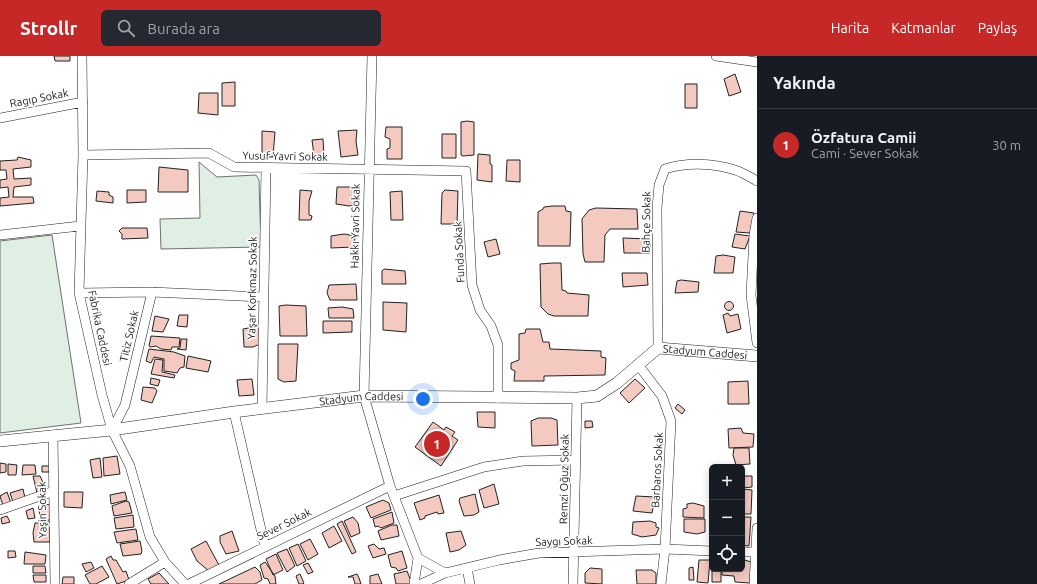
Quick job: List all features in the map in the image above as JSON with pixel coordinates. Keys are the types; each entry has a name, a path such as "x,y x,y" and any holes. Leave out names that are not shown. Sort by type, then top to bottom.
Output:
{"street":[{"name":"Fabrika Caddesi","path":"82,56 83,155 79,293 102,395 112,430 130,466 150,537 165,562 185,584"},
{"name":"Hakkı Yavri Sokak","path":"372,56 364,396 390,486 418,558"},
{"path":"716,56 757,62"},
{"name":"Ragıp Sokak","path":"0,118 83,102"},
{"name":"Yusuf Yavri Sokak","path":"83,155 209,153 234,167 466,171"},
{"name":"Bahçe Sokak","path":"658,348 657,208 659,185 665,169 681,164 703,165 735,170 757,181"},
{"name":"Yaşar Korkmaz Sokak","path":"262,408 266,168"},
{"name":"Funda Sokak","path":"466,171 472,285 480,310 491,326 498,345 498,398"},
{"path":"757,218 754,235 750,295 757,343"},
{"path":"0,235 80,226"},
{"path":"79,293 152,292 264,297"},
{"name":"Titiz Sokak","path":"112,430 125,405 152,292"},
{"name":"Stadyum Caddesi","path":"0,441 112,430 262,408 364,396 578,398 597,396 639,366 658,348 757,356"},
{"name":"Barbaros Sokak","path":"639,366 662,396 671,421 665,549 661,584"},
{"name":"Remzi Oğuz Sokak","path":"574,584 578,398"},
{"path":"234,412 265,547"},
{"name":"Yaşin Sokak","path":"53,435 55,584"},
{"path":"394,496 484,467 523,461 576,460"},
{"name":"Sever Sokak","path":"189,584 390,486"},
{"path":"0,510 54,491"},
{"path":"755,584 757,528"},
{"name":"Saygı Sokak","path":"421,584 445,573 539,553 665,549 709,551"},
{"path":"745,552 755,552"},
{"path":"414,584 418,558 445,573"},
{"path":"129,584 165,562"},
{"path":"467,568 470,584"}],"green space":[{"path":"199,162 217,177 256,175 259,180 261,247 161,249 160,219 200,218"},
{"path":"52,235 81,423 0,433 0,241"}],"building":[{"path":"54,56 70,56 70,61 55,61"},
{"path":"735,74 741,92 729,96 724,79"},
{"path":"235,82 235,106 222,106 222,83"},
{"path":"685,84 697,84 697,108 685,108"},
{"path":"199,93 218,93 218,115 198,113"},
{"path":"461,122 474,122 474,155 463,156 461,155"},
{"path":"386,127 402,127 402,159 387,159 387,149 390,148 390,139 385,137"},
{"path":"357,130 356,141 358,155 341,157 338,131"},
{"path":"262,131 275,132 273,157 262,157"},
{"path":"442,134 456,134 456,158 442,158"},
{"path":"323,139 324,156 314,155 312,140"},
{"path":"478,154 490,155 490,164 492,165 492,182 477,180"},
{"path":"18,157 31,160 31,167 13,169 14,179 31,178 31,185 14,187 13,197 33,197 34,203 0,206 0,198 9,197 8,187 0,188 0,180 7,179 6,170 0,170 0,161 17,160"},
{"path":"507,160 520,160 520,182 506,181"},
{"path":"159,167 188,170 188,192 158,192"},
{"path":"337,187 358,187 357,205 349,206 336,204"},
{"path":"127,190 146,190 146,202 127,203"},
{"path":"300,190 312,191 309,201 309,215 312,216 311,220 299,220"},
{"path":"445,190 458,191 457,224 441,224 442,193"},
{"path":"97,191 109,192 109,195 113,197 113,203 96,201"},
{"path":"402,191 403,220 391,220 390,192"},
{"path":"565,206 566,211 571,212 570,246 538,246 538,212 544,207"},
{"path":"596,208 637,209 638,229 610,229 605,235 604,262 585,262 583,254 582,219 589,210"},
{"path":"740,211 754,213 750,233 736,232"},
{"path":"122,228 147,228 148,238 122,239 122,234 119,231"},
{"path":"344,234 355,236 354,247 331,248 331,236"},
{"path":"735,234 750,236 745,249 732,247"},
{"path":"623,238 650,239 650,253 624,253"},
{"path":"496,239 500,254 488,257 484,242"},
{"path":"723,255 735,257 733,273 714,273 716,256"},
{"path":"561,263 562,290 566,291 567,293 589,295 588,316 554,316 548,314 541,307 540,264"},
{"path":"384,269 405,271 406,284 382,284 382,271"},
{"path":"622,273 647,273 648,285 623,287"},
{"path":"677,281 699,282 698,292 675,293"},
{"path":"356,284 357,300 330,300 327,293 329,285"},
{"path":"383,302 407,303 406,332 383,330"},
{"path":"727,302 731,302 733,306 731,310 727,310 725,308 725,304"},
{"path":"279,306 306,306 307,336 280,336"},
{"path":"342,307 353,309 354,318 329,318 328,308"},
{"path":"728,313 730,316 738,314 741,329 727,333 723,315"},
{"path":"179,315 188,315 187,327 177,326"},
{"path":"155,316 169,319 163,332 152,331"},
{"path":"323,321 352,321 352,332 323,333"},
{"path":"259,326 260,344 253,347 244,347 243,329"},
{"path":"526,329 540,329 543,342 549,342 550,349 601,351 601,357 606,358 605,375 544,376 544,381 514,381 515,371 511,369 511,363 519,360 519,334 525,333"},
{"path":"151,336 180,338 179,347 172,347 171,350 161,349 156,346 151,347 149,346"},
{"path":"181,339 187,339 186,350 177,349 180,348"},
{"path":"278,344 298,344 296,381 284,382 278,379"},
{"path":"149,349 174,352 185,356 184,367 180,368 177,373 164,371 164,359 154,357 151,363 146,361"},
{"path":"188,356 211,361 208,372 186,368"},
{"path":"155,359 163,360 162,372 175,375 174,378 151,374"},
{"path":"151,378 160,380 158,386 150,384"},
{"path":"252,379 254,395 239,396 237,380"},
{"path":"635,379 645,388 629,403 620,393"},
{"path":"748,381 749,404 728,404 728,382"},
{"path":"143,387 155,388 157,391 152,403 141,400"},
{"path":"678,404 685,410 682,414 675,408"},
{"path":"477,412 495,412 495,428 478,427"},
{"path":"538,418 551,418 557,420 558,445 532,446 531,421"},
{"path":"585,421 592,421 593,427 585,428"},
{"path":"433,422 444,430 446,427 455,432 452,436 458,440 441,466 415,447"},
{"path":"741,428 743,433 754,434 753,447 729,448 728,429"},
{"path":"734,448 749,448 750,464 736,464 733,455"},
{"path":"117,456 120,474 104,476 103,458"},
{"path":"100,458 102,477 93,478 90,460"},
{"path":"0,463 6,464 6,472 0,473"},
{"path":"8,464 17,465 16,475 8,475"},
{"path":"23,465 35,465 36,474 22,475"},
{"path":"42,466 50,466 49,472 42,472"},
{"path":"33,476 40,476 47,491 37,493"},
{"path":"745,476 752,476 752,487 745,488"},
{"path":"494,484 499,504 484,508 479,490"},
{"path":"23,489 25,498 13,502 10,493"},
{"path":"745,489 752,490 751,514 745,514"},
{"path":"7,492 11,503 3,506 0,496"},
{"path":"64,492 83,492 82,508 64,507"},
{"path":"125,492 127,500 111,504 110,495"},
{"path":"475,494 479,512 474,515 464,516 459,501 460,498"},
{"path":"439,495 444,513 438,514 437,512 425,516 425,518 420,520 414,503"},
{"path":"636,496 655,497 652,513 633,511"},
{"path":"383,500 389,503 391,510 371,518 366,507"},
{"path":"126,501 129,502 132,513 114,516 112,506"},
{"path":"693,503 704,506 704,518 683,517 683,509 687,508 687,504"},
{"path":"50,504 50,520 40,521 39,507"},
{"path":"33,508 35,518 28,519 26,511"},
{"path":"392,512 394,523 381,528 378,526 375,527 373,519"},
{"path":"133,515 134,527 116,529 114,518"},
{"path":"7,516 10,522 2,524 1,518"},
{"path":"353,517 358,523 360,533 351,537 344,521"},
{"path":"745,517 751,517 749,546 745,545"},
{"path":"684,519 705,519 705,532 697,534 684,532"},
{"path":"342,521 356,552 352,554 337,524"},
{"path":"650,521 656,523 656,527 659,528 656,535 642,537 632,534 633,522"},
{"path":"50,522 50,542 34,542 33,533 35,523"},
{"path":"392,525 397,525 399,536 381,540 378,531"},
{"path":"334,526 342,541 329,548 322,533"},
{"path":"136,529 138,540 117,543 114,532"},
{"path":"232,531 239,551 226,554 220,542 220,536"},
{"path":"461,531 466,545 459,550 450,552 446,533"},
{"path":"310,539 318,554 308,560 300,544"},
{"path":"140,541 142,551 141,554 123,556 120,544"},
{"path":"206,541 220,567 210,572 197,561 191,549"},
{"path":"298,544 306,561 297,566 289,548"},
{"path":"374,544 379,549 384,548 386,554 373,558 368,546"},
{"path":"287,549 295,566 287,572 277,553"},
{"path":"8,551 15,551 16,557 8,558"},
{"path":"402,551 407,568 398,571 396,568 391,567 388,555"},
{"path":"25,552 46,555 45,564 24,564"},
{"path":"276,554 283,570 273,575 266,559"},
{"path":"111,556 113,560 116,560 123,572 126,571 129,580 117,584 106,559"},
{"path":"699,560 709,560 708,583 697,582"},
{"path":"745,560 751,562 750,583 735,582 734,576 722,575 722,572 745,572"},
{"path":"91,562 94,568 86,572 82,564"},
{"path":"265,562 275,576 276,584 270,584 268,579 264,578 260,565"},
{"path":"308,563 313,572 308,574 303,565"},
{"path":"33,566 45,566 46,573 33,573"},
{"path":"102,566 109,577 96,584 90,584 85,575"},
{"path":"255,567 260,572 262,580 255,584 219,584"},
{"path":"693,567 694,580 689,580 689,568"},
{"path":"590,568 602,569 602,584 585,583 585,573"},
{"path":"636,570 652,570 656,573 656,584 637,584"},
{"path":"407,571 412,584 396,584 394,574"},
{"path":"712,572 721,572 721,582 712,582"},
{"path":"159,573 169,584 151,584 148,579"},
{"path":"300,574 304,583 303,584 299,584 296,576"},
{"path":"357,574 361,584 355,584 353,577 348,577"},
{"path":"378,574 382,584 370,584 370,576"},
{"path":"33,575 46,575 46,582 34,582"},
{"path":"63,577 74,577 74,584 62,584"}],"place":[{"name":"Özfatura Camii","path":"437,444"}]}
